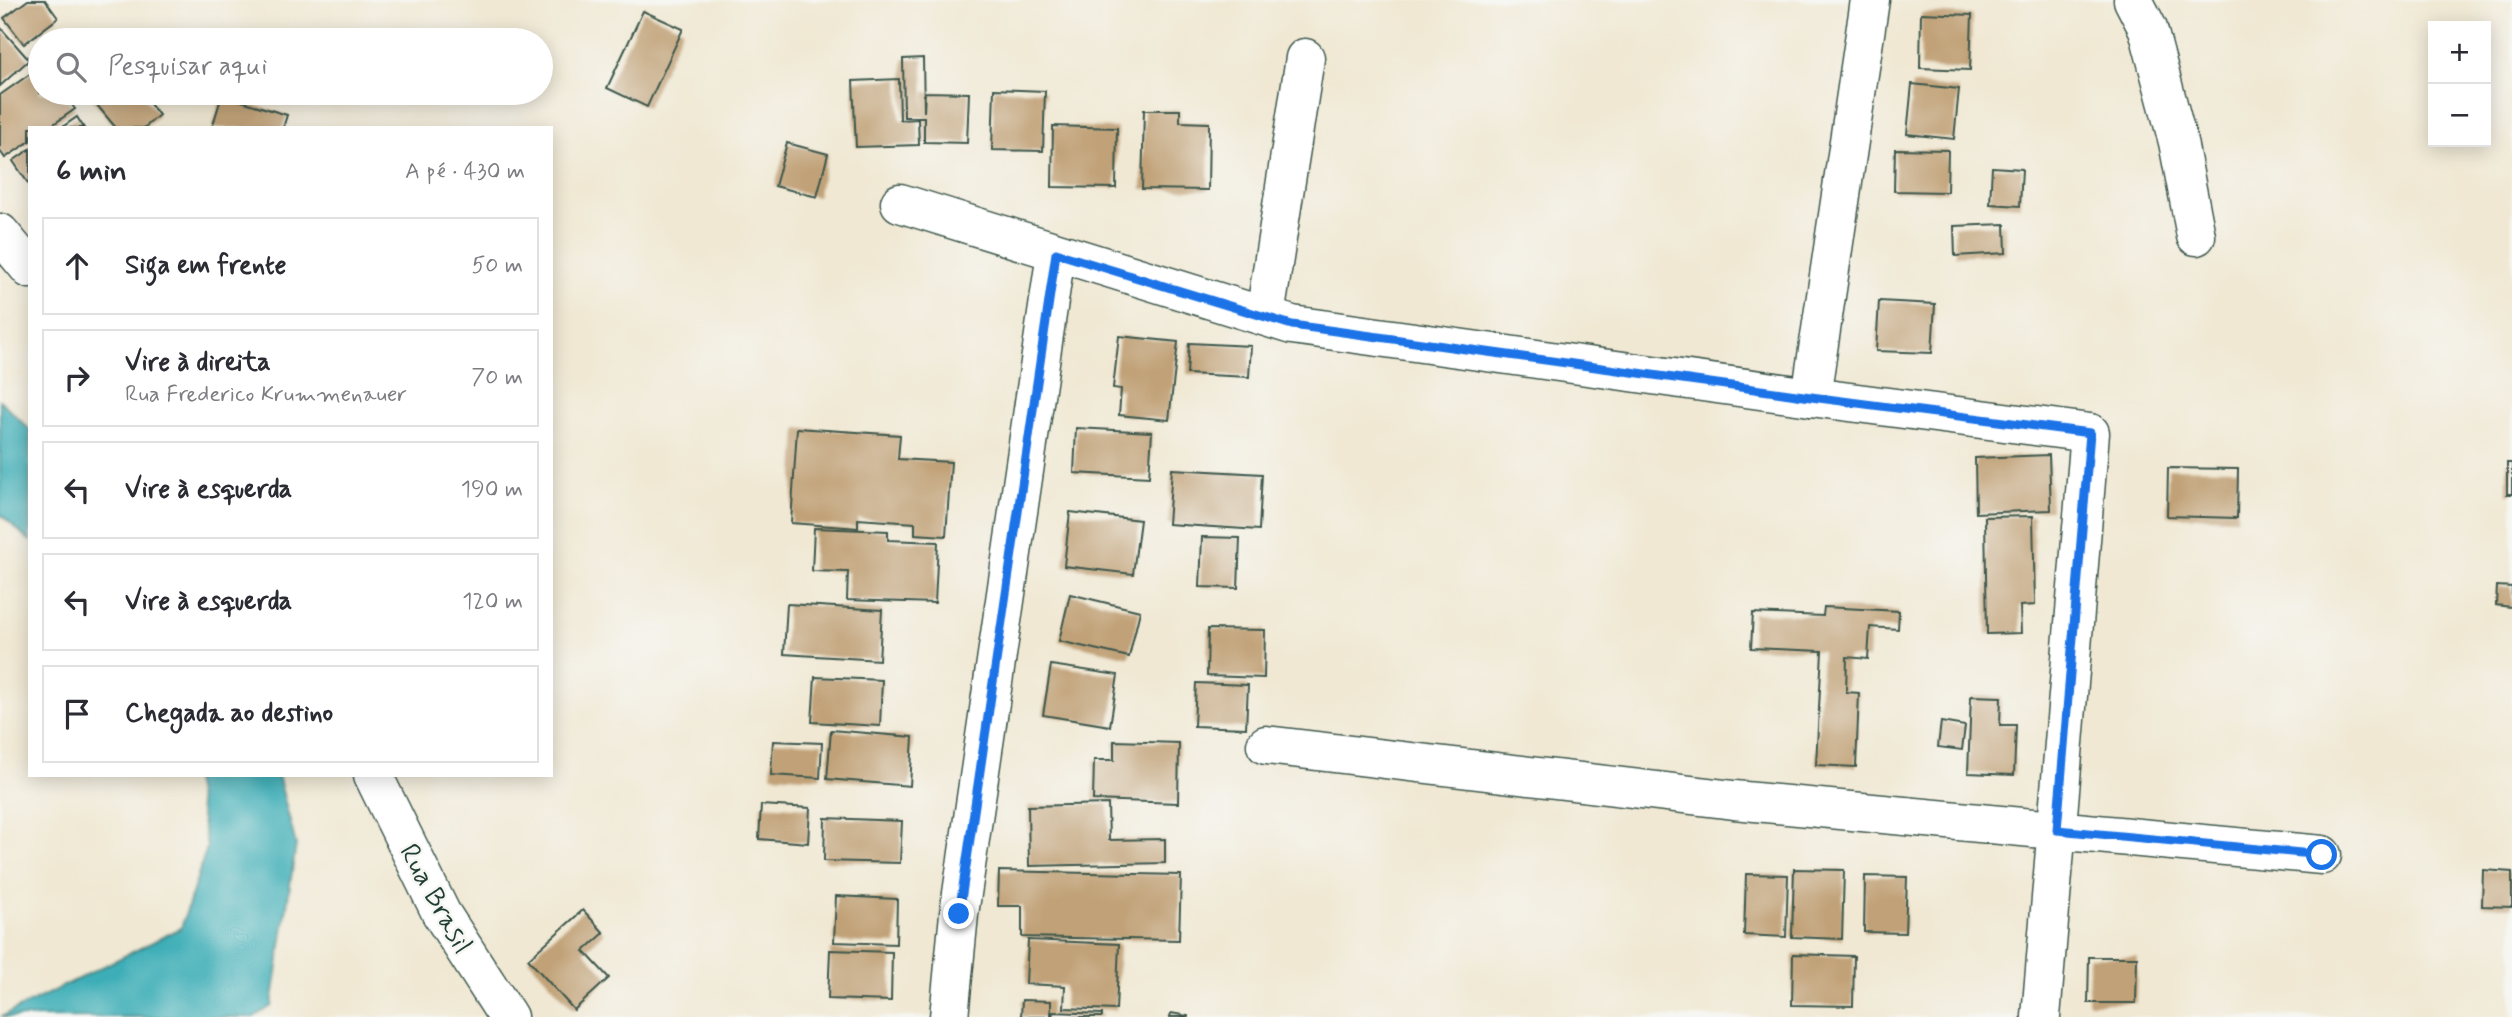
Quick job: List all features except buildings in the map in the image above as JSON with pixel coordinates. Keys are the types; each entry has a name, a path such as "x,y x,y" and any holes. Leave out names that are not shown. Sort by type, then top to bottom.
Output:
{"street":[{"path":"1811,397 1870,0"},
{"path":"2133,0 2148,29 2178,142 2196,236"},
{"path":"1265,316 1305,58"},
{"path":"901,203 1292,325 2090,433 2041,1017"},
{"path":"0,233 28,267"},
{"path":"949,1017 959,914 1056,253"},
{"path":"1266,746 1734,800 2322,855"},
{"name":"Rua Brasil","path":"374,777 441,913 508,1017"}],"water":[{"path":"0,400 28,428 28,539 0,514"},
{"path":"193,777 279,777 296,845 272,1006 254,1017 1,1017 181,928 207,847"}],"route":[{"path":"959,914 1056,253 1292,325 2090,433 2057,830 2322,855"}]}
